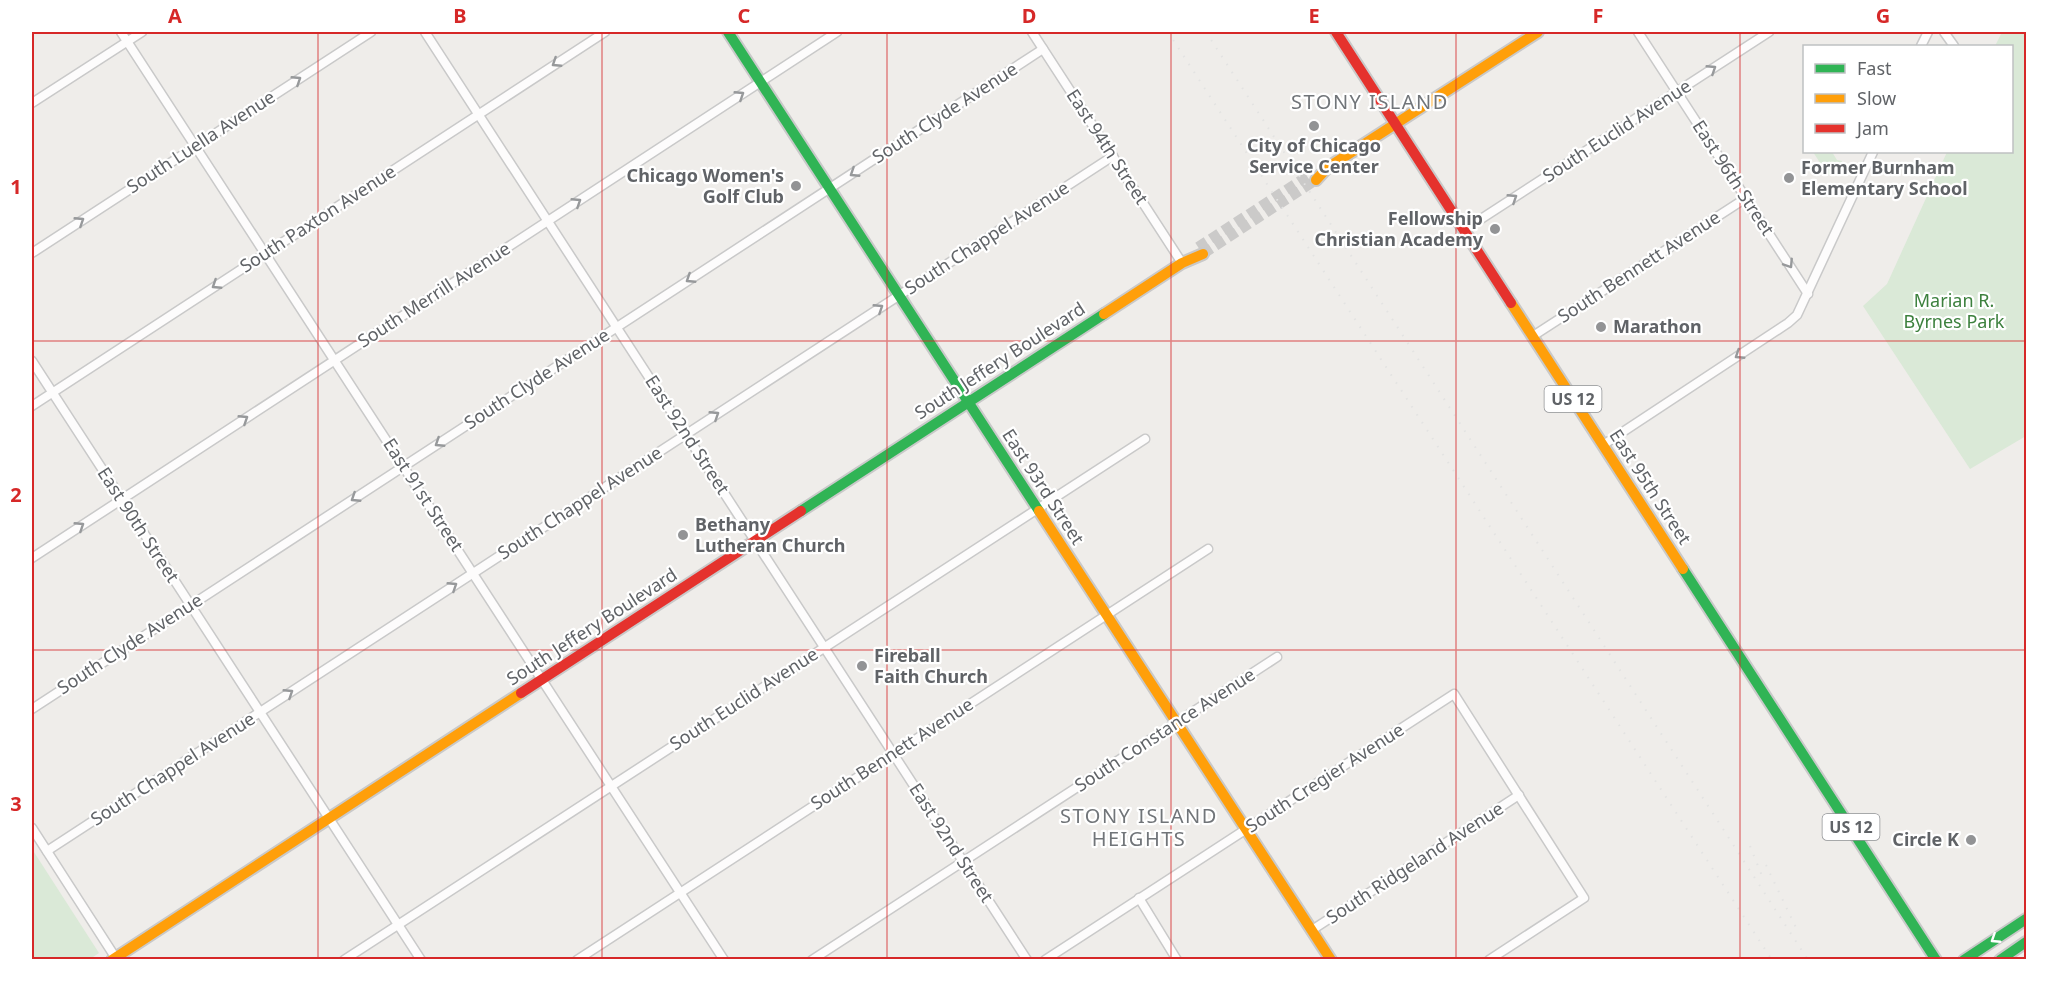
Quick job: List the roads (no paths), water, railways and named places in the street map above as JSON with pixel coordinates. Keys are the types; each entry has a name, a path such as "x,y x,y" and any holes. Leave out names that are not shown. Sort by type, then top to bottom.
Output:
{"main road":[{"name":"East 93rd Street","path":"728,32 1331,960"},
{"name":"East 95th Street","path":"1336,32 1936,960"},
{"path":"1314,177 1538,32"},
{"name":"South Jeffery Boulevard","path":"115,959 1200,250"},
{"path":"1964,960 2026,919"},
{"path":"2000,960 2026,942"}],"street":[{"name":"East 91st Street","path":"121,32 724,960"},
{"path":"32,103 142,32"},
{"name":"South Luella Avenue","path":"32,253 371,32"},
{"name":"East 92nd Street","path":"425,32 1027,960"},
{"name":"South Paxton Avenue","path":"32,406 605,32"},
{"name":"South Merrill Avenue","path":"32,558 837,32"},
{"name":"East 94th Street","path":"1032,32 1182,263"},
{"name":"East 96th Street","path":"1638,32 1808,294"},
{"name":"South Euclid Avenue","path":"1464,231 1769,32"},
{"path":"1944,32 1953,45"},
{"name":"South Clyde Avenue","path":"32,708 1043,49"},
{"path":"1603,445 1797,315 1873,153"},
{"name":"South Chappel Avenue","path":"47,851 1113,156"},
{"name":"South Bennett Avenue","path":"1533,336 1746,198"},
{"name":"East 90th Street","path":"32,362 421,960"},
{"name":"South Euclid Avenue","path":"344,960 1145,439"},
{"name":"South Bennett Avenue","path":"577,960 1208,549"},
{"name":"South Constance Avenue","path":"812,960 1278,657"},
{"name":"South Cregier Avenue","path":"1045,960 1454,694 1519,795"},
{"path":"1489,960 1584,898 1519,795"},
{"name":"South Ridgeland Avenue","path":"1312,930 1519,795"},
{"path":"32,828 115,959"},
{"path":"1139,898 1177,960"}],"tunnel":[{"path":"1198,247 1312,173"},
{"path":"1203,254 1316,180"}],"railway":[{"path":"1168,32 1772,960"},
{"path":"1206,32 1808,960"},
{"path":"1750,846 1764,881"},
{"path":"1766,865 1798,932"}],"place":[{"name":"City of Chicago Service Center","path":"1314,126"},
{"name":"Former Burnham Elementary School","path":"1789,178"},
{"name":"Chicago Women's Golf Club","path":"796,186"},
{"name":"Fellowship Christian Academy","path":"1495,229"},
{"name":"Marathon","path":"1601,327"},
{"name":"Bethany Lutheran Church","path":"683,535"},
{"name":"Fireball Faith Church","path":"862,666"},
{"name":"Circle K","path":"1971,840"}],"district":[{"name":"STONY ISLAND","path":"1370,102"},
{"name":"STONY ISLAND HEIGHTS","path":"1139,828"}],"park label":[{"name":"Marian R. Byrnes Park","path":"1954,311"}]}
